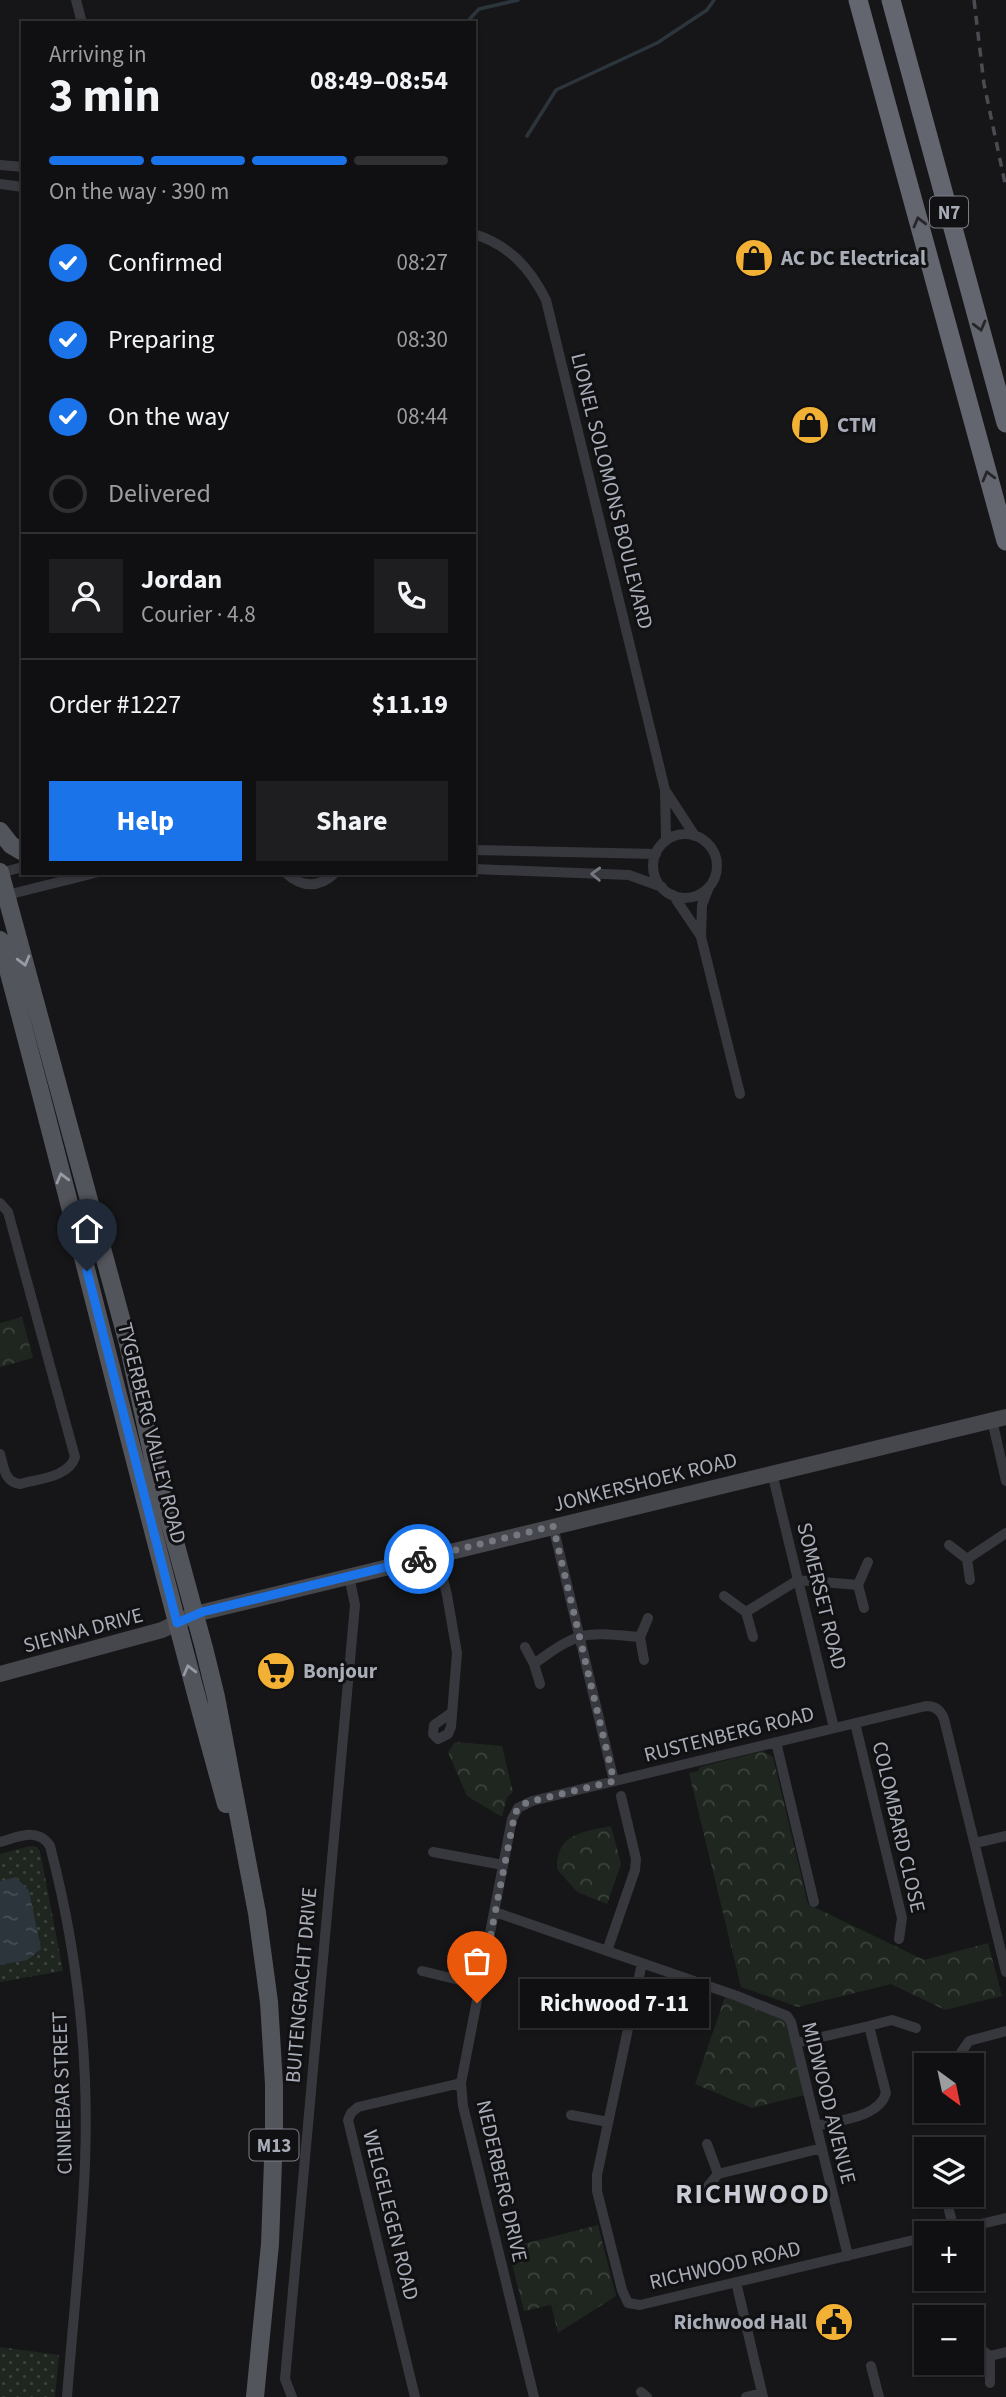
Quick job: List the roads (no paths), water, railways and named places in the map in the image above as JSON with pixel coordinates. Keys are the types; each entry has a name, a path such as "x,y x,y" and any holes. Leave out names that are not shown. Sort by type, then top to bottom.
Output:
{"highway":[{"path":"845,0 900,151"},
{"name":"N7","path":"858,0 1006,541"},
{"name":"N7","path":"891,0 1006,423"},
{"path":"900,0 967,278"}],"main road":[{"path":"0,831 10,845 21,851"},
{"name":"TYGERBERG VALLEY ROAD","path":"0,873 3,896 128,1344 157,1476 216,1698 254,1894 269,2002 274,2084 273,2197 256,2397"},
{"name":"TYGERBERG VALLEY ROAD","path":"0,940 226,1808 254,1894"}],"street":[{"path":"76,0 81,21"},
{"path":"0,164 21,167"},
{"path":"0,184 21,187"},
{"name":"LIONEL SOLOMONS BOULEVARD","path":"476,235 500,245 521,261 546,300 665,789 666,840"},
{"name":"LIONEL SOLOMONS BOULEVARD","path":"665,789 695,836"},
{"path":"662,887 654,872 656,854 666,840 685,834 695,836 710,846 717,862 717,871 702,905 701,937 740,1094"},
{"path":"476,850 656,854"},
{"path":"0,873 21,868"},
{"path":"476,869 629,875 662,887 673,895 701,937"},
{"path":"3,896 87,875"},
{"path":"286,875 306,885 317,885 333,875"},
{"path":"673,895 686,898 709,887"},
{"path":"0,1203 8,1212 75,1457 64,1472 20,1484 7,1478 0,1454"},
{"path":"999,1419 1006,1480"},
{"name":"JONKERSHOEK ROAD","path":"195,1614 999,1419"},
{"name":"SOMERSET ROAD","path":"772,1473 834,1728"},
{"path":"553,1526 614,1781"},
{"path":"967,1559 1006,1533"},
{"path":"949,1545 967,1559 970,1580"},
{"path":"437,1555 457,1653 451,1713"},
{"path":"864,1608 858,1585 868,1563"},
{"name":"BUITENGRACHT DRIVE","path":"292,2397 285,2379 355,1605 349,1576"},
{"path":"746,1612 798,1580 858,1585"},
{"path":"724,1596 746,1612 752,1637"},
{"name":"SIENNA DRIVE","path":"0,1674 162,1630 195,1614"},
{"path":"644,1660 640,1637 648,1618"},
{"path":"534,1664 563,1643 579,1636 597,1633 640,1637"},
{"path":"525,1647 540,1684"},
{"name":"RUSTENBERG ROAD","path":"518,1808 532,1801 926,1706 938,1709 944,1719 975,1843"},
{"name":"COLOMBARD CLOSE","path":"855,1723 902,1918 899,1939"},
{"path":"776,1742 814,1902"},
{"path":"607,1951 635,1870 636,1858 621,1796"},
{"name":"NEDERBERG DRIVE","path":"518,1808 512,1819 461,2083 463,2106 534,2397"},
{"name":"CINNEBAR STREET","path":"0,1842 34,1834 45,1839 50,1846 65,1912 79,2000 85,2071 85,2160 67,2397"},
{"path":"1006,1836 975,1843 1004,1951 1006,1972"},
{"path":"433,1853 503,1865"},
{"name":"MIDWOOD AVENUE","path":"495,1912 780,2012 791,2022 848,2256"},
{"name":"RICHWOOD ROAD","path":"642,1963 597,2175 597,2191 625,2300 632,2305 640,2305 914,2240"},
{"path":"422,1971 480,1985"},
{"path":"796,2043 892,2020 916,2028"},
{"path":"816,2126 863,2114 884,2100 886,2093 869,2026"},
{"path":"961,2053 969,2041 1006,2031"},
{"name":"WELGELEGEN ROAD","path":"415,2397 348,2120 358,2107 461,2083"},
{"path":"571,2115 608,2122"},
{"path":"707,2144 718,2174"},
{"path":"705,2190 718,2174 822,2148"},
{"path":"984,2223 1006,2218"},
{"path":"736,2283 762,2395 746,2397"},
{"path":"984,2352 990,2356"},
{"path":"990,2356 1006,2352"},
{"path":"990,2356 990,2383"},
{"path":"871,2367 879,2397"}],"water":[{"path":"16,1877 29,1891 41,1949 27,1960 0,1965 0,1881"}],"waterway":[{"path":"468,21 479,9 518,0"},
{"path":"527,136 556,90 657,43 707,10 714,0"}],"railway":[{"path":"974,0 984,84 1006,188"}],"place":[{"name":"AC DC Electrical","path":"754,258"},
{"name":"CTM","path":"810,425"},
{"name":"Bonjour","path":"276,1671"},
{"name":"Richwood 7-11","path":"477,2003"},
{"name":"Richwood Hall","path":"834,2322"}],"district":[{"name":"RICHWOOD","path":"753,2193"}]}
